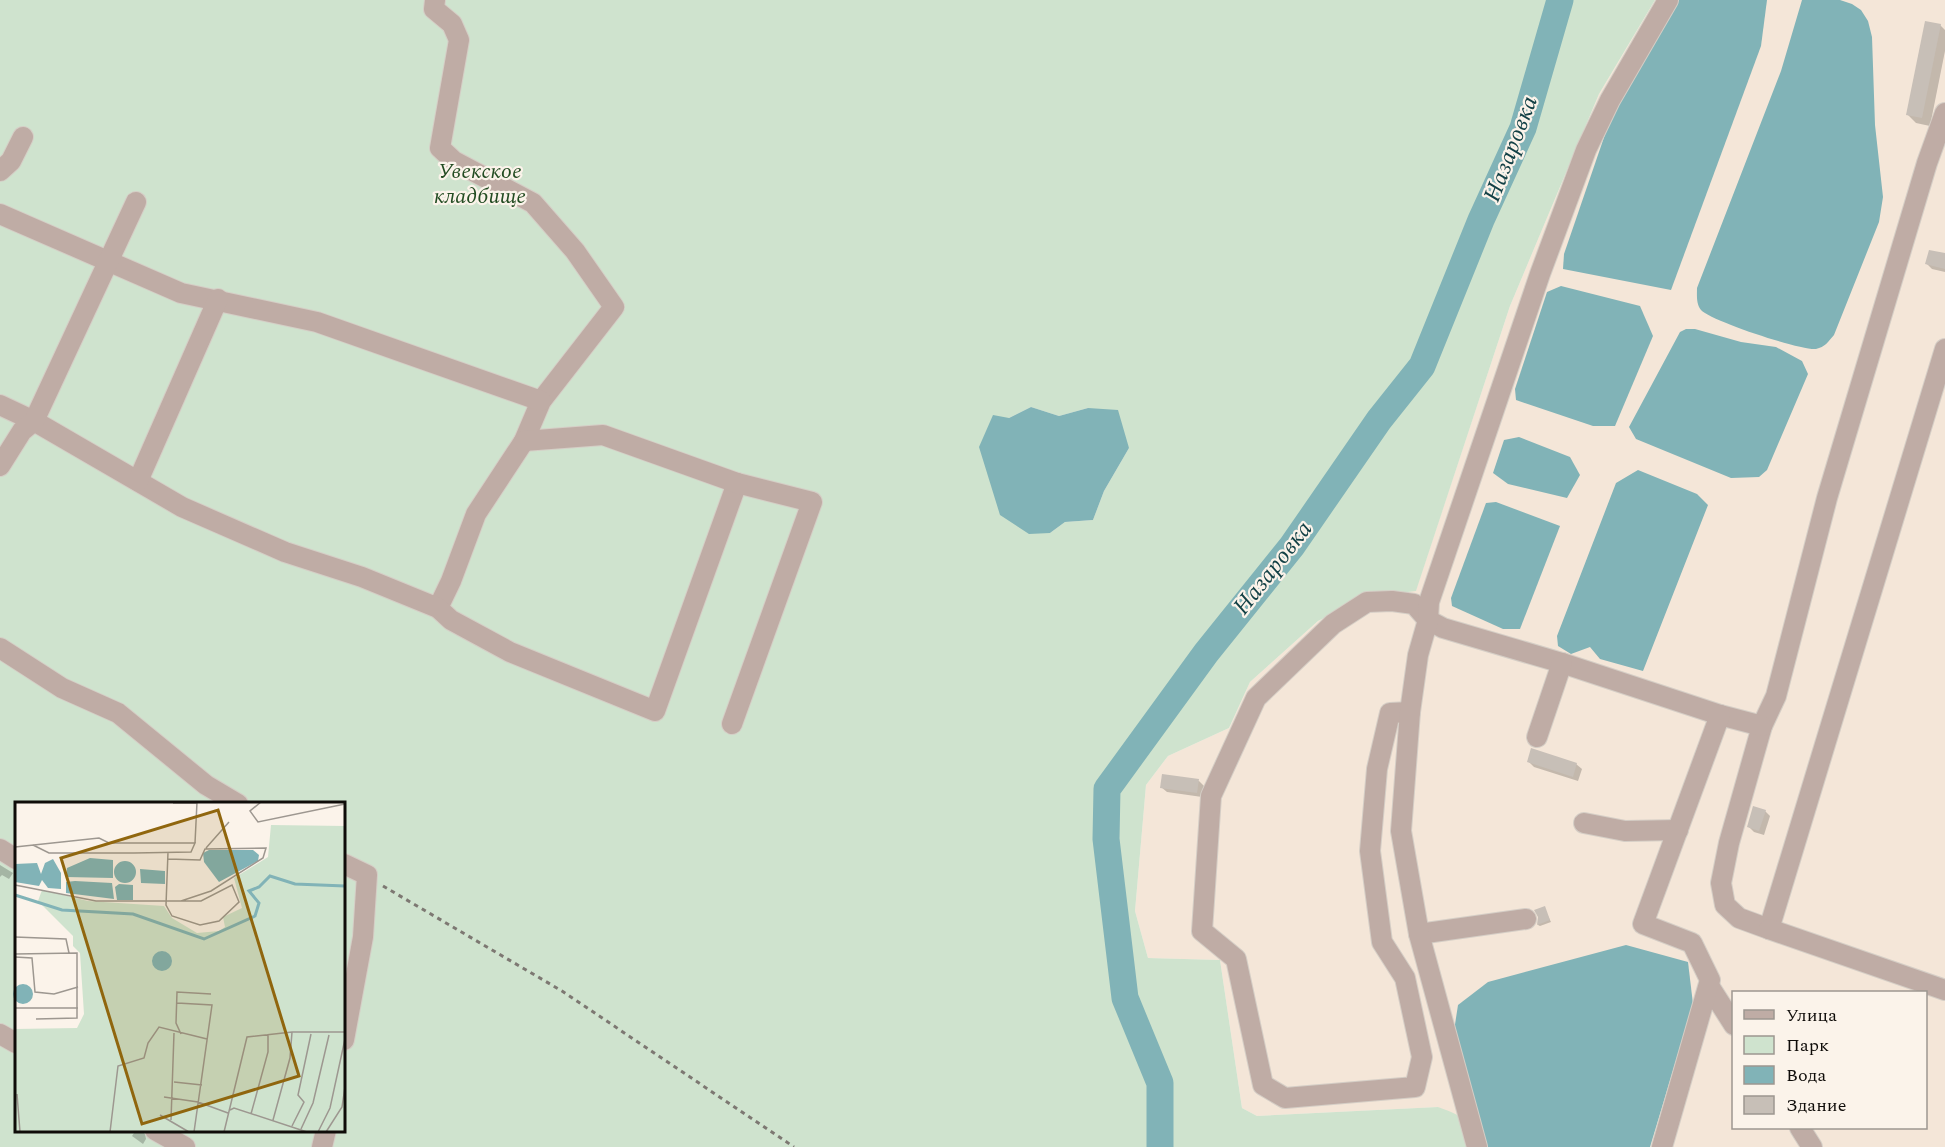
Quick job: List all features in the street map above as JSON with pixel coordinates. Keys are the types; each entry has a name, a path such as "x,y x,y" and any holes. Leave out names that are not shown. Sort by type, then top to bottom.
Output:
{"street":[{"path":"435,0 434,9 452,24 459,40 440,148 454,161 532,203 575,251 614,307 542,401 525,441 476,514 451,581 438,608"},
{"path":"1477,1147 1419,934 1401,831 1410,712 1418,655 1436,579 1540,274 1586,150 1610,100 1668,0"},
{"path":"1945,113 1927,163 1827,498 1776,696 1762,726 1729,843 1721,883 1725,905 1739,918 1945,990"},
{"path":"0,171 11,161 23,137"},
{"path":"0,466 22,432 34,421 136,202"},
{"path":"0,214 182,293 316,322 542,401"},
{"path":"138,481 218,299"},
{"path":"1769,929 1945,349"},
{"path":"0,405 34,421 182,507 285,552 362,577 438,608 451,620 510,652 655,711 737,483"},
{"path":"525,441 603,435 737,483 812,502 732,724"},
{"path":"1410,712 1390,713 1377,769 1370,851 1382,942 1405,978 1422,1057 1415,1087 1285,1098 1263,1085 1236,958 1202,931 1211,796 1256,698 1333,624 1367,602 1392,601 1414,604 1428,620 1443,628 1562,663 1720,715 1762,726"},
{"path":"0,648 62,688 118,713 206,785 235,802"},
{"path":"1537,737 1562,663"},
{"path":"1662,1147 1710,980 1692,943 1643,924 1720,715"},
{"path":"1584,823 1624,831 1678,830"},
{"path":"0,849 15,858"},
{"path":"345,864 366,875 363,937 345,1025"},
{"path":"1419,934 1526,918"},
{"path":"1709,986 1732,1022"},
{"path":"0,1034 15,1042"},
{"path":"1801,1129 1812,1147"},
{"path":"157,1132 184,1147"},
{"path":"322,1147 326,1132"}],"path":[{"path":"366,875 562,991 794,1147"}],"shaded area":[{"path":"1655,0 1945,0 1945,1147 1474,1147 1438,1107 1257,1116 1242,1108 1220,960 1148,958 1135,911 1146,785 1168,756 1229,728 1250,682 1318,621 1366,597 1416,590 1510,306 1599,94"}],"green space":[{"name":"Увекское кладбище","path":"0,0 1655,0 1599,94 1510,306 1416,591 1366,597 1318,621 1250,682 1229,728 1168,756 1146,785 1135,911 1148,958 1220,960 1242,1108 1257,1116 1438,1107 1464,1120 1470,1131 1474,1147 0,1147","holes":["1031,407 1059,416 1088,408 1129,448 1104,491 1093,520 1065,522 1050,533 1009,418"]}],"water":[{"path":"1679,0 1767,0 1761,46 1671,290 1563,269 1564,254 1611,117"},
{"path":"1802,0 1840,0 1861,10 1868,21 1872,37 1875,125 1883,197 1879,222 1834,335 1824,346 1816,349 1776,340 1721,321 1701,310 1697,296 1697,288 1781,71"},
{"path":"1561,286 1640,306 1653,336 1615,426 1593,426 1516,400 1515,389 1547,292"},
{"path":"1695,329 1741,342 1776,347 1802,361 1808,374 1767,470 1759,477 1731,478 1636,439 1629,427 1680,332"},
{"path":"1031,407 1059,416 1088,408 1118,410 1129,448 1104,491 1093,520 1065,522 1050,533 1029,534 1000,515 979,447 993,415 1009,418"},
{"path":"1519,437 1570,457 1580,475 1567,498 1508,484 1493,473 1504,440"},
{"path":"1638,470 1697,494 1708,505 1643,671 1600,659 1590,647 1571,654 1558,646 1557,636 1616,483"},
{"path":"1496,502 1560,526 1520,629 1503,629 1452,606 1451,598 1486,503"},
{"path":"1626,945 1688,962 1693,1004 1650,1147 1479,1147 1452,1044 1458,1005 1488,982"}],"building":[{"path":"1925,21 1941,24 1922,118 1906,115"},
{"path":"1929,250 1945,253 1945,269 1925,264"},
{"path":"1531,748 1577,763 1573,777 1527,762"},
{"path":"1162,774 1199,779 1197,793 1160,788"},
{"path":"1753,806 1766,810 1759,831 1747,827"},
{"path":"1545,906 1550,920 1537,925 1538,917 1534,910"}],"waterway":[{"name":"Назаровка","path":"1160,1147 1160,1083 1125,998 1106,839 1107,789 1206,653 1292,546 1379,420 1422,366 1481,220 1523,128 1560,0"}]}
